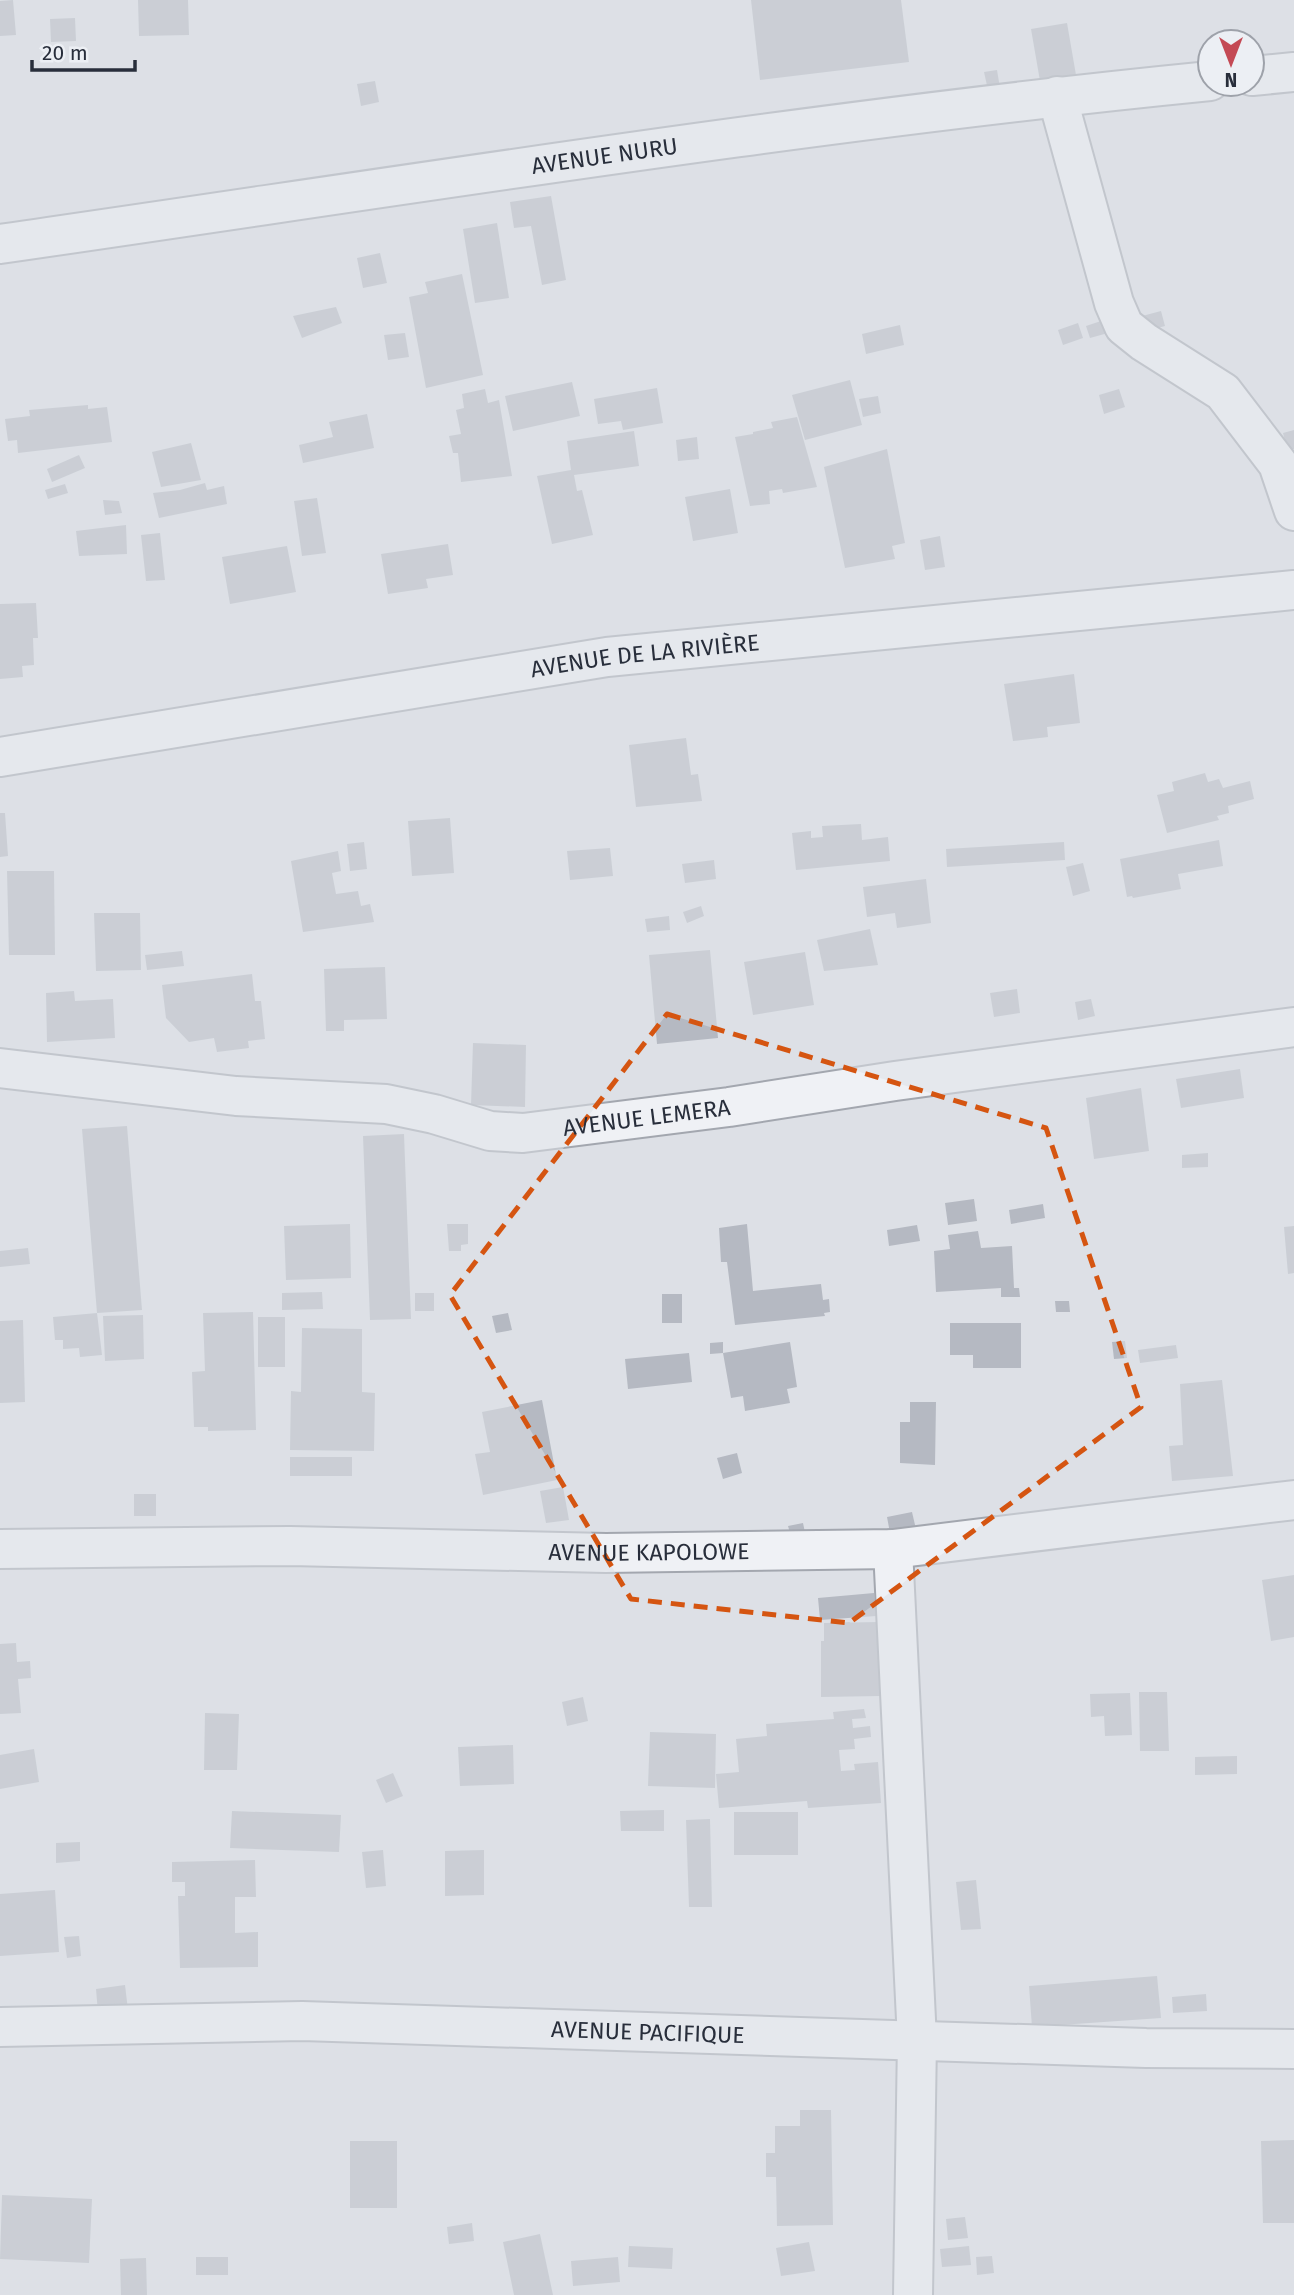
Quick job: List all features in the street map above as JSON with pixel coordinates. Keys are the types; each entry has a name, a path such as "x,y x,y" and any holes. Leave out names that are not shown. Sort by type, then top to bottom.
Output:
{"street":[{"path":"1266,75 1294,72"},
{"name":"AVENUE NURU","path":"0,244 1057,96 1196,82"},
{"path":"1057,96 1114,303 1124,326 1144,342 1223,392 1278,464 1294,510"},
{"name":"AVENUE DE LA RIVIÈRE","path":"0,757 607,657 1294,590"},
{"name":"AVENUE LEMERA","path":"0,1068 236,1096 386,1104 434,1114 490,1131 523,1133 729,1107 895,1081 1294,1027"},
{"name":"AVENUE KAPOLOWE","path":"0,1549 290,1546 606,1553 893,1549 1294,1500"},
{"path":"893,1549 917,2040 913,2295"},
{"name":"AVENUE PACIFIQUE","path":"0,2026 302,2021 1146,2048 1294,2049"}],"highlighted area":[{"path":"667,1014 1046,1128 1141,1407 849,1623 631,1599 450,1295"}],"building":[{"path":"13,0 16,35 0,36 0,1"},
{"path":"138,0 188,0 189,35 139,36"},
{"path":"751,0 901,0 909,62 760,80"},
{"path":"75,18 76,41 51,42 50,19"},
{"path":"1067,23 1076,75 1040,81 1031,29"},
{"path":"997,70 1000,88 988,90 984,72"},
{"path":"375,81 379,102 361,106 357,84"},
{"path":"551,196 566,280 542,285 531,226 514,228 510,202"},
{"path":"497,223 509,298 475,303 463,229"},
{"path":"380,253 387,283 363,288 357,258"},
{"path":"462,274 483,375 426,388 409,297 428,293 425,282"},
{"path":"336,307 342,323 302,338 293,316"},
{"path":"1161,311 1165,326 1135,334 1131,319"},
{"path":"1104,320 1108,333 1090,338 1086,326"},
{"path":"1078,323 1083,338 1063,345 1058,330"},
{"path":"900,325 904,345 866,354 862,334"},
{"path":"405,333 409,357 388,360 384,335"},
{"path":"850,380 862,425 805,440 792,395"},
{"path":"572,382 580,416 513,431 505,396"},
{"path":"657,388 663,423 623,430 621,421 598,424 594,399"},
{"path":"485,389 488,403 499,400 512,476 461,482 458,453 453,453 449,436 461,434 456,410 464,408 462,394"},
{"path":"1119,389 1125,407 1104,414 1099,395"},
{"path":"878,396 881,413 863,417 859,399"},
{"path":"88,405 88,409 107,407 112,442 18,453 17,440 8,441 5,419 30,416 29,410"},
{"path":"367,414 374,448 303,463 299,445 333,437 329,422"},
{"path":"797,417 817,487 783,493 782,489 769,491 770,504 750,506 735,437 773,428 771,422"},
{"path":"1294,430 1294,449 1287,450 1283,433"},
{"path":"634,431 639,466 574,475 577,491 582,490 593,535 552,544 537,476 571,470 567,441"},
{"path":"697,437 699,459 678,461 676,440"},
{"path":"191,443 201,480 161,487 152,452"},
{"path":"887,449 905,543 892,546 895,559 845,568 824,467"},
{"path":"79,455 85,468 52,482 47,469"},
{"path":"205,483 207,490 224,486 227,504 159,518 153,493 180,490"},
{"path":"65,484 68,493 48,499 45,490"},
{"path":"730,489 738,533 693,541 685,497"},
{"path":"317,498 326,553 302,556 294,501"},
{"path":"103,500 119,501 122,513 105,515"},
{"path":"126,525 127,554 79,556 76,531"},
{"path":"160,533 165,580 146,581 141,535"},
{"path":"940,536 945,567 925,570 920,540"},
{"path":"448,544 453,575 426,579 428,588 388,594 381,554"},
{"path":"287,546 296,592 230,604 222,557"},
{"path":"36,603 38,638 33,638 34,665 22,666 23,677 0,679 0,604"},
{"path":"1074,674 1080,723 1047,727 1048,737 1013,741 1004,684"},
{"path":"686,738 691,775 698,774 702,801 636,807 629,745"},
{"path":"1205,773 1208,782 1219,779 1223,788 1250,781 1254,799 1228,806 1229,813 1217,816 1219,820 1167,833 1157,795 1174,791 1172,782"},
{"path":"0,813 5,813 8,856 0,857"},
{"path":"450,818 454,873 412,876 408,821"},
{"path":"861,824 862,840 888,837 890,861 796,870 792,833 811,831 811,838 823,837 822,826"},
{"path":"1219,840 1223,866 1178,874 1181,889 1127,897 1120,859"},
{"path":"364,842 367,869 350,871 347,844"},
{"path":"1064,842 1065,860 947,867 946,849"},
{"path":"610,848 613,876 570,880 567,851"},
{"path":"338,851 341,871 332,873 336,894 358,891 361,906 370,904 374,922 303,932 291,861"},
{"path":"714,860 716,879 685,883 682,864"},
{"path":"1083,863 1090,891 1073,896 1066,867"},
{"path":"7,871 54,871 55,955 9,955"},
{"path":"926,879 931,923 897,928 895,913 867,917 863,887"},
{"path":"701,906 704,916 687,923 683,912"},
{"path":"94,913 140,913 141,970 96,971"},
{"path":"669,916 670,930 647,932 645,919"},
{"path":"870,929 878,965 824,971 817,940"},
{"path":"710,950 718,1038 657,1044 649,955"},
{"path":"182,951 184,966 147,970 145,955"},
{"path":"805,952 814,1005 753,1015 744,962"},
{"path":"385,967 387,1019 344,1020 344,1031 326,1031 324,969"},
{"path":"252,974 255,1001 261,1001 265,1039 248,1041 249,1048 217,1052 214,1038 189,1042 166,1018 162,985"},
{"path":"1017,989 1020,1013 994,1017 990,993"},
{"path":"74,991 75,1001 113,999 115,1038 47,1042 46,993"},
{"path":"1091,999 1095,1016 1078,1020 1075,1002"},
{"path":"473,1043 526,1045 525,1107 471,1105"},
{"path":"1240,1069 1244,1098 1181,1108 1176,1079"},
{"path":"1141,1088 1149,1151 1094,1159 1086,1098"},
{"path":"127,1126 142,1310 97,1313 82,1129"},
{"path":"404,1134 411,1319 370,1320 363,1136"},
{"path":"1208,1153 1208,1167 1182,1168 1182,1155"},
{"path":"974,1199 977,1221 948,1225 945,1203"},
{"path":"1043,1204 1045,1218 1011,1224 1009,1210"},
{"path":"350,1224 351,1278 286,1280 284,1226"},
{"path":"447,1224 468,1224 468,1244 461,1245 461,1251 449,1251"},
{"path":"747,1224 753,1291 821,1284 823,1300 829,1299 830,1312 824,1313 825,1316 735,1325 727,1262 721,1262 719,1228"},
{"path":"917,1225 920,1241 889,1246 887,1230"},
{"path":"1294,1226 1294,1273 1288,1274 1284,1227"},
{"path":"978,1231 981,1248 1012,1246 1014,1288 1019,1288 1020,1297 1001,1297 1001,1288 936,1292 934,1251 950,1249 948,1235"},
{"path":"28,1248 30,1264 0,1267 0,1251"},
{"path":"322,1292 323,1309 282,1310 282,1293"},
{"path":"415,1293 434,1293 434,1311 415,1311"},
{"path":"662,1294 682,1294 682,1323 662,1323"},
{"path":"1055,1301 1069,1301 1070,1312 1056,1312"},
{"path":"253,1312 256,1430 208,1431 208,1427 194,1427 192,1372 205,1371 203,1313"},
{"path":"97,1313 102,1355 80,1357 79,1348 63,1349 63,1340 55,1340 53,1317"},
{"path":"508,1313 512,1330 496,1333 492,1316"},
{"path":"143,1315 144,1359 105,1361 103,1316"},
{"path":"258,1317 285,1317 285,1367 258,1367"},
{"path":"23,1320 25,1402 0,1403 0,1321"},
{"path":"950,1323 1021,1323 1021,1368 973,1368 973,1355 950,1355"},
{"path":"302,1328 362,1329 362,1392 375,1393 374,1451 290,1450 291,1391 301,1392"},
{"path":"1125,1341 1127,1358 1114,1359 1112,1342"},
{"path":"723,1342 723,1353 710,1354 710,1343"},
{"path":"790,1342 797,1387 787,1389 790,1403 745,1411 743,1396 731,1398 723,1353"},
{"path":"1176,1345 1178,1358 1140,1363 1138,1350"},
{"path":"689,1353 692,1382 628,1389 625,1359"},
{"path":"1222,1380 1233,1476 1172,1481 1169,1446 1183,1445 1180,1384"},
{"path":"542,1400 557,1480 483,1495 475,1454 490,1452 482,1412"},
{"path":"910,1402 936,1402 935,1465 900,1463 900,1422 910,1422"},
{"path":"737,1453 742,1473 723,1479 717,1458"},
{"path":"290,1457 352,1457 352,1476 290,1476"},
{"path":"563,1487 569,1520 546,1523 540,1491"},
{"path":"134,1494 156,1494 156,1516 134,1516"},
{"path":"912,1512 916,1529 890,1533 887,1517"},
{"path":"803,1523 806,1537 792,1540 788,1526"},
{"path":"1294,1575 1294,1637 1271,1641 1262,1580"},
{"path":"874,1593 876,1616 820,1620 818,1598"},
{"path":"879,1622 880,1696 821,1697 821,1641 824,1641 824,1623"},
{"path":"16,1643 17,1662 30,1661 31,1678 18,1679 21,1713 0,1714 0,1644"},
{"path":"1139,1692 1167,1692 1169,1751 1140,1751"},
{"path":"1130,1693 1132,1735 1105,1736 1104,1716 1091,1717 1090,1694"},
{"path":"583,1697 588,1721 567,1726 562,1702"},
{"path":"864,1709 866,1718 852,1719 853,1728 870,1726 871,1737 854,1739 855,1749 839,1750 841,1771 855,1770 854,1764 878,1762 881,1803 808,1808 807,1801 719,1808 716,1774 739,1772 736,1739 767,1736 766,1724 834,1719 833,1712"},
{"path":"205,1713 239,1714 237,1770 204,1770"},
{"path":"650,1732 716,1734 715,1788 648,1786"},
{"path":"513,1745 514,1784 460,1786 458,1747"},
{"path":"34,1749 39,1782 0,1789 0,1755"},
{"path":"1237,1756 1237,1774 1195,1775 1195,1757"},
{"path":"393,1773 403,1796 386,1803 376,1780"},
{"path":"664,1810 664,1831 621,1831 620,1811"},
{"path":"232,1811 341,1815 339,1852 230,1848"},
{"path":"734,1812 798,1812 798,1855 734,1855"},
{"path":"710,1819 712,1907 689,1907 686,1820"},
{"path":"80,1842 80,1861 56,1863 56,1843"},
{"path":"383,1850 386,1886 366,1888 362,1852"},
{"path":"484,1850 484,1895 445,1896 445,1851"},
{"path":"255,1860 256,1897 235,1897 235,1933 258,1932 258,1967 180,1968 178,1896 185,1896 185,1882 172,1882 172,1862"},
{"path":"976,1880 981,1929 961,1930 956,1882"},
{"path":"55,1890 59,1952 0,1956 0,1894"},
{"path":"79,1936 81,1956 67,1958 64,1937"},
{"path":"1157,1976 1161,2018 1032,2027 1029,1986"},
{"path":"125,1985 128,2010 98,2013 96,1989"},
{"path":"1206,1994 1207,2011 1173,2013 1172,1997"},
{"path":"800,2110 831,2110 833,2225 777,2226 776,2177 766,2177 766,2153 775,2153 775,2126 800,2126"},
{"path":"1294,2140 1294,2223 1263,2223 1261,2141"},
{"path":"350,2141 397,2141 397,2208 350,2208"},
{"path":"2,2195 92,2199 89,2263 0,2259"},
{"path":"965,2217 968,2238 948,2240 946,2219"},
{"path":"472,2223 474,2241 449,2244 447,2227"},
{"path":"540,2234 553,2295 514,2295 503,2242"},
{"path":"809,2242 815,2271 781,2276 776,2248"},
{"path":"629,2246 673,2248 672,2269 628,2267"},
{"path":"969,2246 971,2265 942,2267 940,2249"},
{"path":"992,2256 994,2273 977,2275 976,2257"},
{"path":"196,2257 228,2257 228,2275 196,2275"},
{"path":"618,2257 620,2282 573,2286 571,2261"},
{"path":"146,2258 147,2295 121,2295 120,2259"}]}
